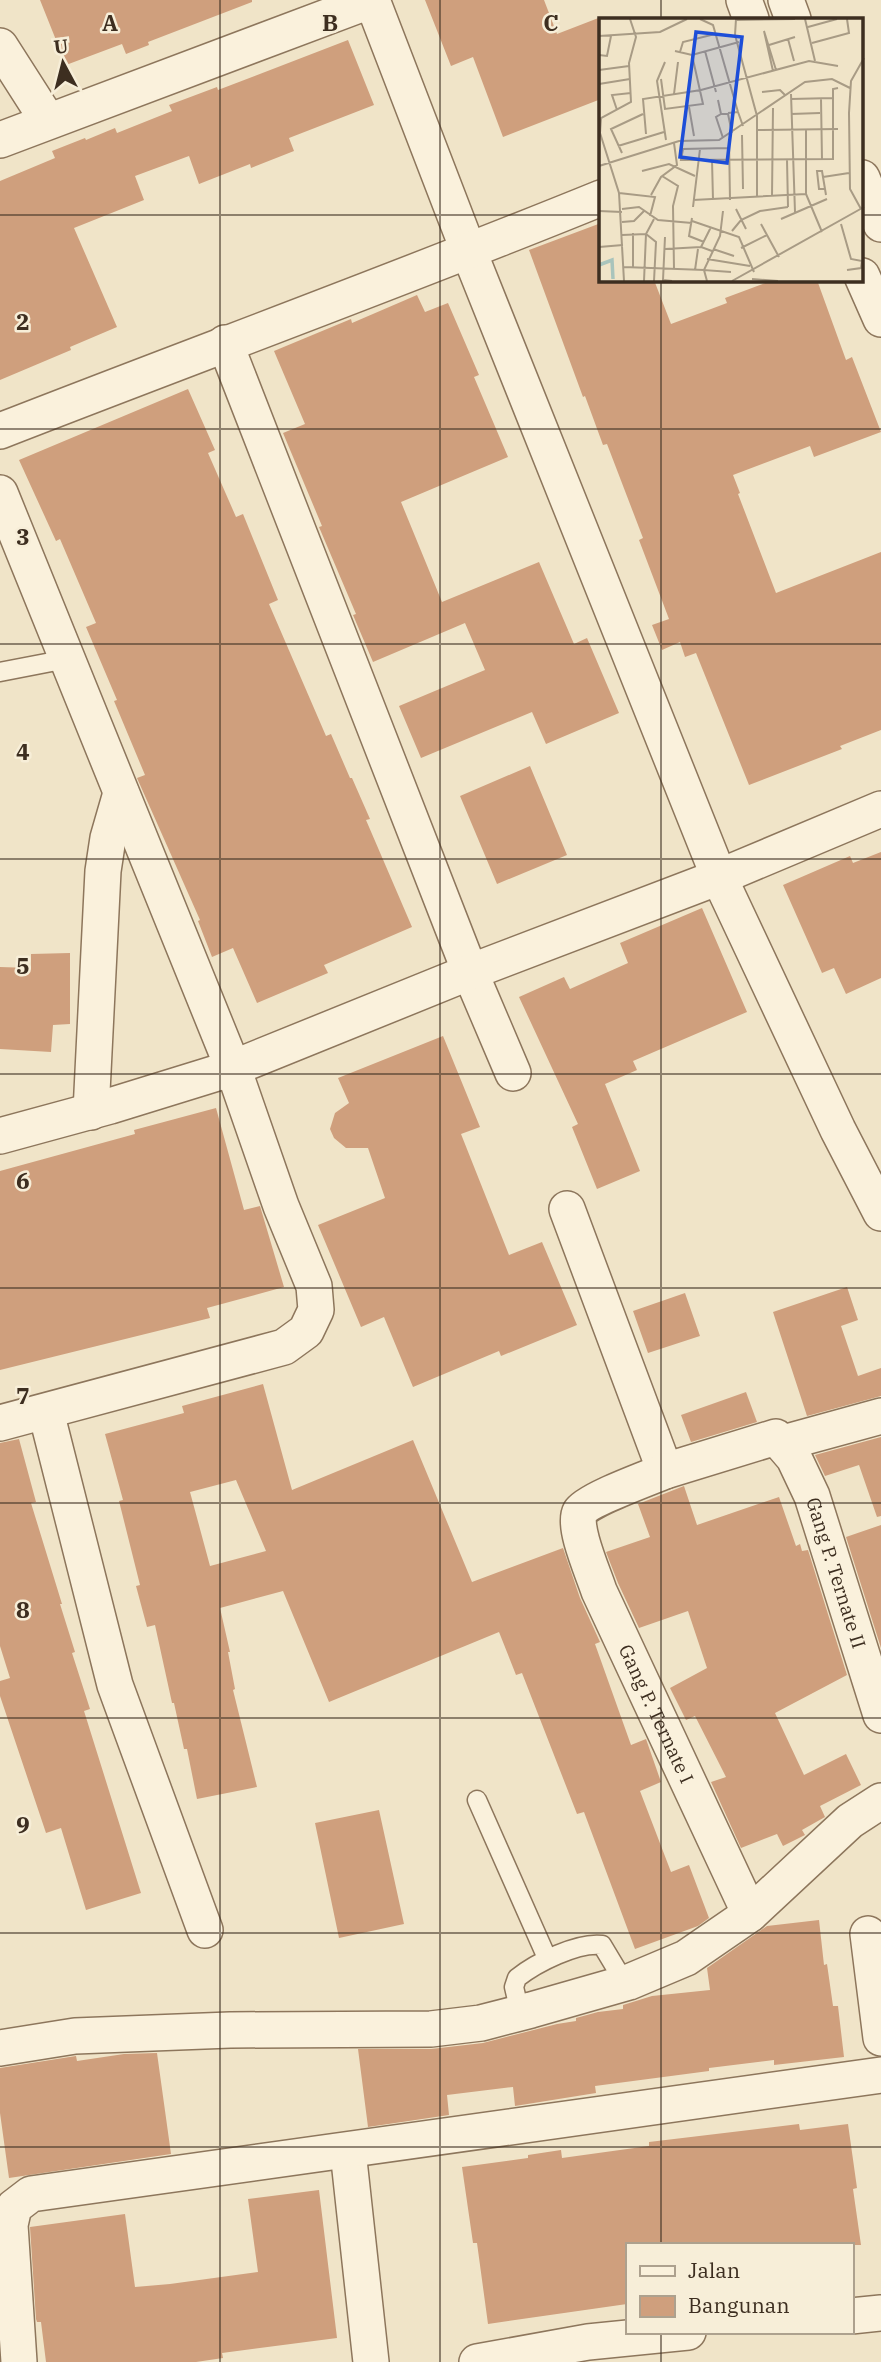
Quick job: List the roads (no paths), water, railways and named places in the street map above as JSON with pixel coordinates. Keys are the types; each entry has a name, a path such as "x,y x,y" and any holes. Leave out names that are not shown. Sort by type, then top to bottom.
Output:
{"street":[{"path":"0,140 372,0 469,252 719,877 838,1130 881,1213"},
{"path":"744,0 751,18"},
{"path":"786,0 793,18"},
{"path":"0,46 48,121"},
{"path":"864,183 881,224"},
{"path":"0,431 469,252 599,199"},
{"path":"864,281 881,319"},
{"path":"225,343 470,972 513,1073"},
{"path":"0,493 233,1068 281,1206 314,1286 316,1310 306,1331 284,1348 0,1423"},
{"path":"91,1112 103,871 108,838 121,793"},
{"path":"0,1136 91,1112 233,1068 470,972 719,877 881,808"},
{"path":"567,1209 664,1471 881,1416"},
{"path":"46,1412 115,1685 205,1930"},
{"name":"Gang P. Ternate II","path":"780,1440 794,1458 812,1496 881,1715"},
{"name":"Gang P. Ternate I","path":"664,1471 591,1502 580,1511 578,1522 599,1591 750,1914"},
{"path":"0,2048 75,2036 230,2030 432,2029 481,2023 520,2013 629,1982 686,1958 750,1914 850,1821 881,1801"},
{"path":"868,1934 881,2038"},
{"path":"19,2362 9,2225 14,2207 31,2194 881,2075"},
{"path":"348,2151 371,2362"},
{"path":"853,2316 881,2313"},
{"path":"477,2362 589,2352 678,2334"}],"lane":[{"path":"0,671 67,659"},
{"path":"477,1800 547,1958"},
{"path":"520,2013 514,1987 517,1978 547,1958 593,1944 602,1945 617,1970 629,1982"}]}
